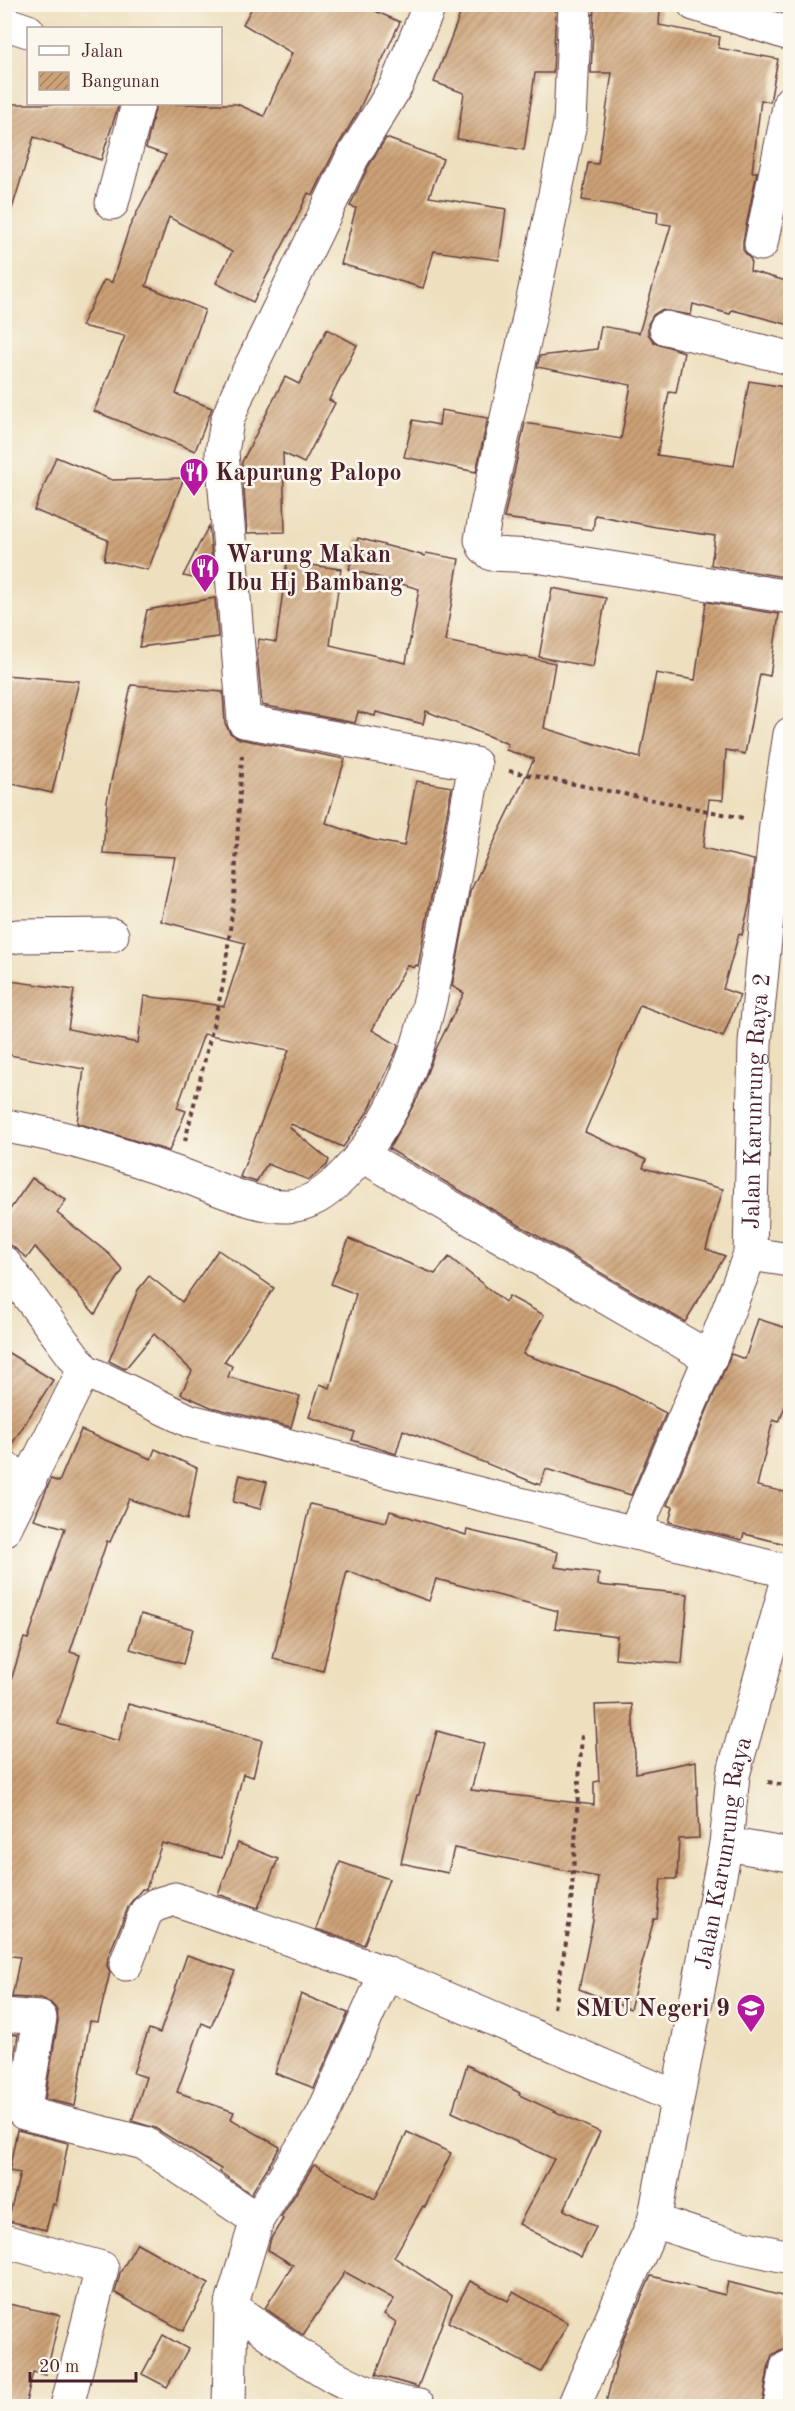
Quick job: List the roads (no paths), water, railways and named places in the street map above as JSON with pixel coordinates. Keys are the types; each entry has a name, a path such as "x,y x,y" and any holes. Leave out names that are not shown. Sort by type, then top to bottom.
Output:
{"street":[{"path":"4,1126 34,1130 177,1173 264,1203 288,1206 311,1201 331,1188 363,1156 388,1114 414,1061 431,1001 476,764 244,721 222,452 227,422 238,393 352,158 396,86 430,4"},
{"path":"575,4 570,123 481,540 484,547 492,554 537,556 790,597"},
{"path":"694,4 790,34"},
{"path":"4,23 27,31"},
{"path":"761,243 790,102"},
{"path":"112,203 138,105"},
{"path":"666,328 790,358"},
{"name":"Jalan Karunrung Raya 2","path":"635,1532 710,1358 750,1254 755,1043 776,825 790,734"},
{"path":"4,939 17,936 112,935"},
{"path":"363,1156 710,1358"},
{"path":"750,1254 790,1260"},
{"path":"4,1263 84,1370 190,1421 790,1572"},
{"path":"4,1530 17,1475 84,1370"},
{"name":"Jalan Karunrung Raya","path":"574,2406 654,2221 726,1844 733,1775 790,1572"},
{"path":"726,1844 790,1855"},
{"path":"126,1964 146,1912 155,1905 175,1899 386,1973 676,2097"},
{"path":"229,2406 231,2307 257,2220 322,2116 386,1973"},
{"path":"4,2015 40,2018 24,2113 144,2144 257,2220"},
{"path":"654,2221 715,2241 790,2258"},
{"path":"4,2241 102,2268 67,2406"},
{"path":"231,2307 318,2367 358,2389 419,2406"},
{"path":"780,2406 787,2367"}],"place":[{"name":"Kapurung Palopo","path":"194,498"},
{"name":"Warung Makan Ibu Hj Bambang","path":"205,594"},
{"name":"SMU Negeri 9","path":"751,2034"}]}
